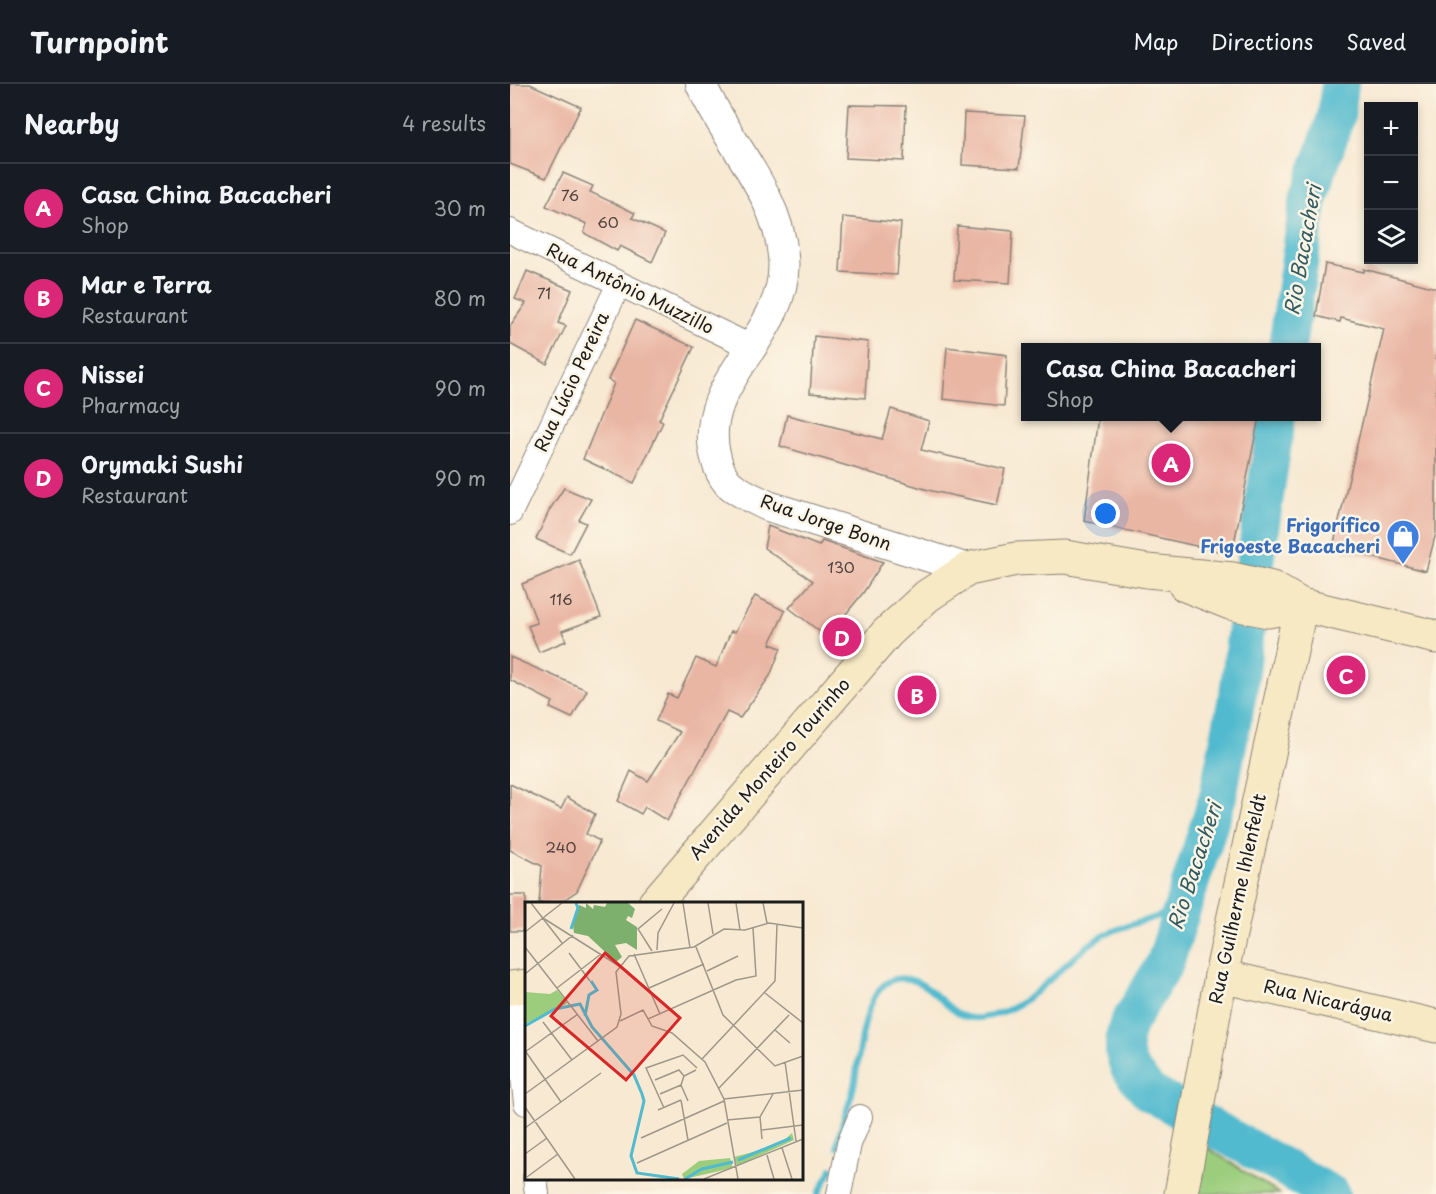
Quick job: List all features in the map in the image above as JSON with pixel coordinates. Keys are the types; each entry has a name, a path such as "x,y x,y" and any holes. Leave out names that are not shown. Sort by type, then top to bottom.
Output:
{"main road":[{"name":"Avenida Monteiro Tourinho","path":"655,902 887,633 927,596 968,569 1016,559 1065,557 1148,571 1436,637"},
{"name":"Rua Guilherme Ihlenfeldt","path":"1181,1194 1221,976 1301,605"},
{"name":"Rua Nicarágua","path":"1221,976 1436,1026"}],"street":[{"name":"Rua Jorge Bonn","path":"701,84 775,218 780,235 783,274 780,291 769,319 724,392 716,412 713,450 719,469 727,482 743,494 768,506 968,569"},
{"name":"Rua Antônio Muzzillo","path":"510,231 751,347"},
{"name":"Rua Lúcio Pereira","path":"510,513 619,284"},
{"path":"516,987 525,1091"},
{"path":"839,1194 849,1144 860,1117"},
{"path":"536,1179 537,1194"}],"green space":[{"path":"1206,1147 1280,1194 1199,1194"}],"building":[{"path":"510,84 530,84 581,107 546,178 510,164"},
{"path":"849,105 906,106 904,161 846,158"},
{"path":"964,113 1025,116 1019,168 962,165"},
{"path":"563,173 593,186 590,192 635,213 632,218 665,233 652,262 620,246 617,251 584,233 587,224 546,206"},
{"path":"843,217 901,223 897,275 840,272"},
{"path":"957,226 1013,231 1010,283 954,280"},
{"path":"1325,264 1364,272 1364,269 1436,288 1436,533 1426,571 1333,547 1384,329 1341,318 1340,322 1316,316"},
{"path":"527,271 572,290 558,323 566,326 547,364 510,344 510,326 526,303 515,299"},
{"path":"635,320 694,347 659,420 663,422 634,483 583,459 614,383 608,380"},
{"path":"814,336 868,342 865,398 810,393"},
{"path":"947,347 1007,355 1004,406 943,399"},
{"path":"891,409 929,421 921,450 1005,469 997,505 932,491 780,446 787,415 882,439"},
{"path":"1097,421 1258,421 1232,554 1084,521"},
{"path":"564,488 591,499 579,520 586,523 570,554 536,539 550,509"},
{"path":"768,526 819,546 822,541 883,562 863,593 827,637 789,608 813,581 764,548"},
{"path":"579,560 601,617 562,631 566,641 539,652 528,626 537,623 522,584"},
{"path":"755,596 785,611 770,644 781,648 770,676 740,718 727,712 667,821 645,807 641,814 618,801 631,771 648,781 680,732 656,721 668,694 677,698 696,658 716,667 731,631 735,632"},
{"path":"510,657 587,690 572,718 550,708 553,702 510,680"},
{"path":"510,784 561,809 567,797 595,814 586,834 600,841 577,891 560,902 539,902 542,866 510,850"},
{"path":"510,895 526,895 525,931 510,931"}],"waterway":[{"name":"Rio Bacacheri","path":"1288,343 1309,197 1336,117 1340,84"},
{"name":"Rio Bacacheri","path":"1276,421 1250,595 1239,687 1218,796 1165,963 1128,1024 1124,1038 1124,1053 1129,1068 1149,1092 1331,1194"},
{"path":"837,1147 853,1090 867,1016 874,999 884,985 897,979 915,981 961,1015 980,1018 999,1014 1030,996 1099,938 1165,913 1186,901"},
{"path":"818,1194 832,1169"}],"place":[{"name":"Casa China Bacacheri","path":"1171,463"},
{"name":"Frigorífico Frigoeste Bacacheri","path":"1403,565"},
{"name":"Orymaki Sushi","path":"842,637"},
{"name":"Nissei","path":"1346,675"},
{"name":"Mar e Terra","path":"917,695"}]}
